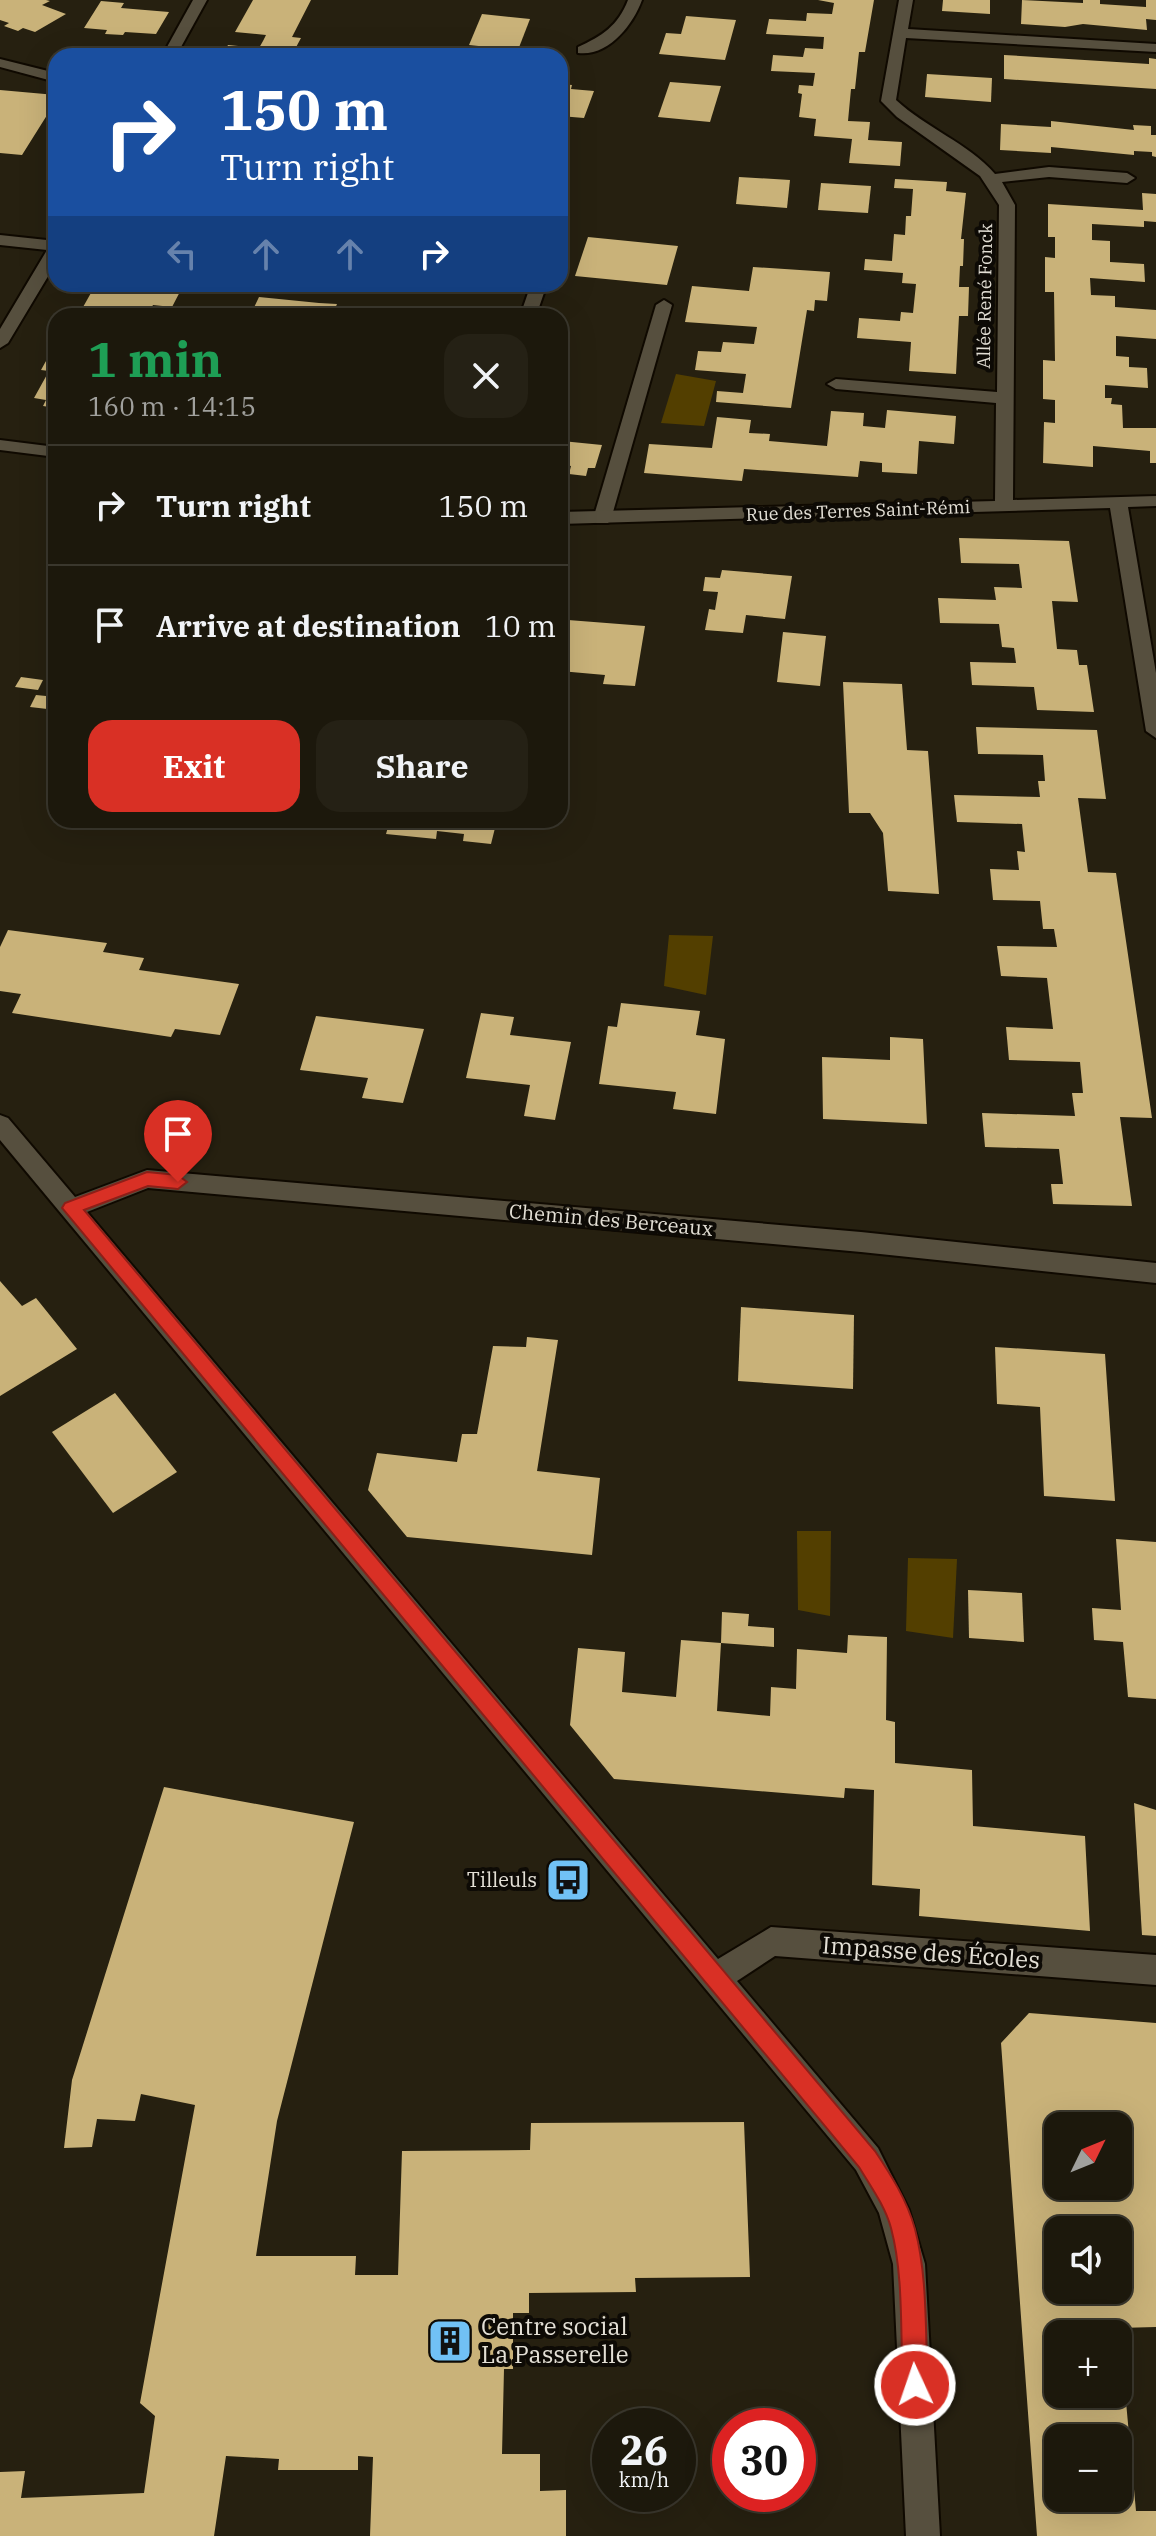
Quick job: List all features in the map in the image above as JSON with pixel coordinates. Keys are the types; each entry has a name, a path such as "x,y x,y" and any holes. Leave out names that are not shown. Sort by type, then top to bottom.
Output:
{"street":[{"path":"173,48 200,0"},
{"path":"583,50 619,31 626,24 635,0"},
{"name":"Allée René Fonck","path":"906,0 888,101 900,114 957,151 990,179 1003,193 1007,205 1004,507"},
{"path":"899,33 1156,48"},
{"path":"0,63 48,76"},
{"path":"990,179 1049,172 1127,178"},
{"path":"0,240 48,246"},
{"path":"0,343 48,261"},
{"path":"602,519 664,305"},
{"path":"836,384 1003,398"},
{"path":"0,445 48,451"},
{"name":"Rue des Terres Saint-Rémi","path":"568,518 1156,501"},
{"path":"1118,502 1156,731"},
{"path":"0,1124 867,2159 890,2196 903,2228 909,2264 923,2536"},
{"name":"Chemin des Berceaux","path":"71,1208 147,1179 861,1242 1156,1273"},
{"name":"Impasse des Écoles","path":"717,1977 771,1941 1156,1970"}],"shaded area":[{"path":"676,374 716,381 704,426 661,423"},
{"path":"669,935 713,936 706,995 664,986"},
{"path":"797,1531 831,1531 830,1616 798,1610"},
{"path":"908,1558 957,1559 953,1638 906,1631"}],"building":[{"path":"0,0 46,0 50,1 42,5 66,14 35,32 23,28 18,31 4,26 9,23 0,20"},
{"path":"253,0 311,0 292,37 301,38 296,48 259,48 266,35 235,32"},
{"path":"818,0 874,0 865,52 859,52 855,89 851,89 848,121 870,122 868,140 902,142 900,166 849,163 852,139 814,136 816,119 799,117 802,94 798,93 799,85 813,86 815,73 771,71 773,55 803,57 805,48 823,49 824,37 766,34 769,19 806,21 807,13 832,14 834,3"},
{"path":"943,0 990,0 990,14 942,11"},
{"path":"1022,0 1083,3 1083,0 1100,0 1100,4 1146,7 1146,0 1156,0 1156,20 1146,19 1147,30 1083,24 1065,27 1021,24"},
{"path":"101,1 124,3 121,8 169,12 156,34 105,34 107,30 84,28"},
{"path":"482,14 530,19 519,48 469,45"},
{"path":"686,16 736,20 725,60 659,54 666,33 681,34"},
{"path":"228,45 259,48 226,48"},
{"path":"1004,55 1149,64 1149,58 1156,59 1156,89 1004,79"},
{"path":"927,74 992,78 991,102 925,97"},
{"path":"670,82 721,86 710,122 658,117"},
{"path":"568,85 572,85 571,89 594,91 584,118 568,117"},
{"path":"0,90 48,94 48,114 22,155 0,153"},
{"path":"1051,121 1134,130 1133,125 1151,126 1151,135 1156,135 1156,157 1152,156 1152,152 1134,151 1134,155 1051,147 1051,153 1000,150 1001,124 1051,127"},
{"path":"739,177 790,180 787,208 736,204"},
{"path":"895,179 947,182 946,191 966,193 961,239 964,239 963,266 960,266 959,287 969,287 968,316 959,316 956,374 909,371 911,342 857,338 859,318 900,321 901,312 913,313 916,284 902,283 903,273 864,270 865,259 892,261 894,234 905,235 906,216 911,216 913,189 894,188"},
{"path":"821,183 871,186 868,213 818,210"},
{"path":"1142,193 1156,194 1156,222 1144,221 1144,227 1092,224 1092,240 1110,241 1110,262 1144,264 1145,282 1090,278 1091,295 1115,296 1115,307 1156,310 1156,339 1116,336 1116,356 1129,357 1129,367 1147,368 1148,388 1105,385 1105,398 1112,398 1111,404 1122,405 1123,428 1156,428 1156,463 1150,463 1150,451 1093,446 1093,467 1043,463 1044,422 1055,423 1055,400 1043,399 1043,360 1055,361 1054,292 1045,292 1045,257 1055,258 1055,237 1048,237 1048,204 1143,210"},
{"path":"588,237 678,246 667,285 575,276"},
{"path":"753,267 830,272 827,301 815,300 814,311 807,310 791,408 716,402 717,391 743,393 746,374 695,370 698,351 721,352 723,342 754,344 757,327 685,322 692,286 749,291"},
{"path":"92,292 180,292 172,307 82,308"},
{"path":"259,297 337,304 335,308 254,308"},
{"path":"48,357 48,371 41,370"},
{"path":"48,373 48,407 43,406 46,400 34,398"},
{"path":"887,410 956,416 954,444 919,441 917,474 882,472 882,463 860,461 858,477 744,469 742,481 644,473 649,444 712,448 717,417 751,420 749,433 770,434 769,441 827,446 831,411 864,413 863,426 885,428"},
{"path":"568,442 602,445 595,468 588,468 586,476 569,474 571,466 568,465"},
{"path":"959,538 1069,541 1078,602 1052,601 1057,649 1077,650 1079,665 1087,665 1094,712 1037,710 1034,687 972,685 970,662 1016,663 1014,648 1002,647 999,624 940,623 938,598 996,600 994,587 1022,588 1019,564 961,563"},
{"path":"722,570 792,576 785,619 746,615 743,633 705,630 709,609 715,610 718,592 703,591 705,577 720,578"},
{"path":"568,620 645,626 635,686 603,684 605,675 568,672"},
{"path":"783,632 826,636 820,686 777,682"},
{"path":"21,677 43,680 38,690 15,687"},
{"path":"843,682 902,684 907,750 928,751 939,894 888,891 883,833 870,813 849,813"},
{"path":"36,695 48,696 48,709 30,707"},
{"path":"976,727 1097,730 1106,799 1078,798 1088,872 1116,873 1152,1118 1120,1117 1132,1206 1053,1204 1051,1184 1063,1184 1059,1149 985,1147 982,1113 1075,1116 1072,1093 1083,1093 1080,1062 1009,1060 1006,1027 1053,1029 1047,978 1001,976 997,946 1057,947 1054,929 1043,929 1040,901 993,900 990,869 1019,870 1017,851 1025,852 1022,824 957,822 954,795 1040,797 1038,781 1045,781 1043,755 978,754"},
{"path":"388,828 495,828 491,844 463,841 464,834 437,831 436,839 386,834"},
{"path":"8,930 107,943 103,952 144,958 139,970 239,984 220,1035 175,1029 171,1037 12,1013 21,994 0,991 0,947"},
{"path":"621,1003 700,1011 696,1035 725,1039 716,1114 673,1109 676,1092 599,1084 608,1026 617,1027"},
{"path":"481,1013 514,1017 510,1035 571,1042 555,1120 524,1116 530,1085 466,1078"},
{"path":"316,1016 424,1029 403,1103 362,1098 368,1078 300,1070"},
{"path":"890,1037 923,1039 927,1124 823,1119 822,1057 890,1060"},
{"path":"0,1281 22,1306 36,1298 77,1349 0,1396"},
{"path":"741,1307 854,1315 853,1389 738,1381"},
{"path":"527,1337 558,1340 537,1471 600,1478 592,1555 407,1537 368,1490 377,1453 457,1462 462,1434 477,1434 493,1346 526,1347"},
{"path":"995,1347 1105,1354 1115,1501 1044,1496 1040,1407 997,1404"},
{"path":"115,1393 177,1472 113,1513 52,1432"},
{"path":"1116,1539 1156,1542 1156,1699 1128,1697 1123,1642 1094,1640 1092,1608 1121,1610"},
{"path":"968,1590 1022,1593 1024,1642 969,1638"},
{"path":"722,1612 749,1614 748,1626 774,1628 774,1647 721,1643"},
{"path":"848,1635 887,1637 886,1720 895,1722 895,1763 972,1770 973,1826 1085,1836 1090,1931 919,1916 920,1889 872,1885 874,1790 845,1788 844,1798 614,1779 570,1725 578,1648 625,1652 622,1692 676,1697 681,1640 721,1643 717,1711 770,1716 771,1687 796,1689 797,1649 847,1653"},
{"path":"164,1787 354,1822 277,2121 256,2256 356,2256 355,2275 398,2275 402,2151 530,2150 531,2123 744,2122 750,2277 635,2278 636,2292 529,2293 529,2313 513,2313 513,2369 504,2369 502,2454 540,2454 540,2491 566,2490 566,2536 370,2536 373,2457 358,2456 358,2470 278,2470 279,2459 226,2456 214,2536 0,2536 0,2472 25,2471 21,2498 144,2493 155,2416 140,2403 195,2105 141,2094 135,2121 97,2119 92,2147 64,2148 72,2080"},
{"path":"1134,1803 1156,1810 1156,1936 1142,1935"},
{"path":"1029,2013 1156,2023 1156,2327 1132,2328 1132,2320 1044,2320 1044,2408 1127,2408 1128,2424 1044,2424 1044,2512 1132,2512 1132,2467 1136,2511 1156,2511 1156,2536 1037,2536 1001,2043"}],"place":[{"name":"Tilleuls","path":"568,1880"},
{"name":"Centre social La Passerelle","path":"450,2341"}],"route":[{"path":"178,1182 147,1179 71,1208 867,2159 890,2196 903,2228 909,2264 915,2385"}]}
